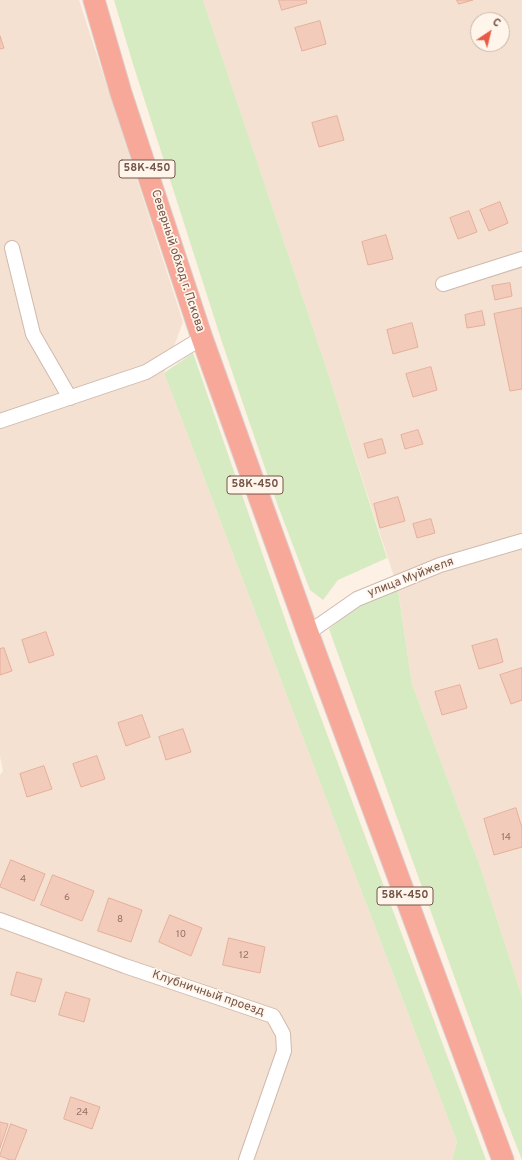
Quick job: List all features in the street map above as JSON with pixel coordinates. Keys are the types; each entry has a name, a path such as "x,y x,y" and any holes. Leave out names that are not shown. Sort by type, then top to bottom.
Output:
{"highway":[{"name":"Северный обход г. Пскова","path":"94,0 121,93 202,338"},
{"name":"58К-450","path":"202,338 308,633 503,1160"}],"street":[{"path":"12,248 33,334 70,398"},
{"path":"443,284 522,259"},
{"path":"0,421 146,372 202,338"},
{"name":"улица Муйжеля","path":"308,633 356,599 440,565 522,541"},
{"name":"Клубничный проезд","path":"0,920 125,966 273,1016 283,1034 284,1051 246,1160"}],"shaded area":[{"path":"0,0 79,0 183,322 164,373 457,1142 452,1160 0,1160 0,775 3,771 0,756"},
{"path":"203,0 522,0 522,997 480,866 412,684 398,589 329,376"}],"green space":[{"path":"114,0 203,0 329,376 387,558 338,580 323,600 310,590 278,506 222,342"},
{"path":"193,353 296,651 486,1160 452,1160 457,1142 164,373"},
{"path":"398,590 412,684 480,866 522,997 522,1160 502,1109 329,629 358,605"}],"building":[{"path":"279,0 306,0 307,3 282,10"},
{"path":"457,0 473,0 459,4"},
{"path":"320,21 326,44 302,51 295,28"},
{"path":"0,36 4,48 0,49"},
{"path":"337,116 344,140 319,147 312,123"},
{"path":"500,202 508,223 489,231 480,210"},
{"path":"469,211 477,232 458,239 450,218"},
{"path":"386,235 393,259 368,265 362,242"},
{"path":"510,283 512,296 495,300 492,286"},
{"path":"522,308 522,389 510,391 494,314"},
{"path":"482,311 485,325 467,328 465,315"},
{"path":"412,323 418,347 393,354 387,330"},
{"path":"431,367 437,390 413,397 406,374"},
{"path":"418,430 423,444 405,449 401,435"},
{"path":"382,439 386,453 368,458 364,444"},
{"path":"398,497 405,521 380,528 374,504"},
{"path":"431,519 435,533 417,538 413,524"},
{"path":"46,632 54,655 29,663 22,640"},
{"path":"497,639 503,662 479,669 472,646"},
{"path":"4,648 12,671 0,675 0,649"},
{"path":"522,668 522,700 511,704 500,675"},
{"path":"460,685 467,708 442,715 435,692"},
{"path":"142,715 150,737 126,746 118,723"},
{"path":"183,729 191,752 166,760 159,737"},
{"path":"97,756 105,779 81,787 73,764"},
{"path":"44,766 52,789 27,797 20,774"},
{"path":"516,808 522,828 522,847 494,855 484,819"},
{"path":"11,860 45,874 34,901 0,887"},
{"path":"53,875 94,891 82,921 41,905"},
{"path":"109,898 142,910 131,942 98,931"},
{"path":"170,915 202,928 191,956 159,942"},
{"path":"229,938 265,947 260,973 223,965"},
{"path":"17,972 42,979 35,1002 11,995"},
{"path":"66,992 90,999 84,1022 59,1015"},
{"path":"71,1097 100,1107 92,1129 64,1119"},
{"path":"0,1122 8,1124 0,1148"},
{"path":"11,1124 27,1130 15,1160 10,1160 0,1156"}]}
